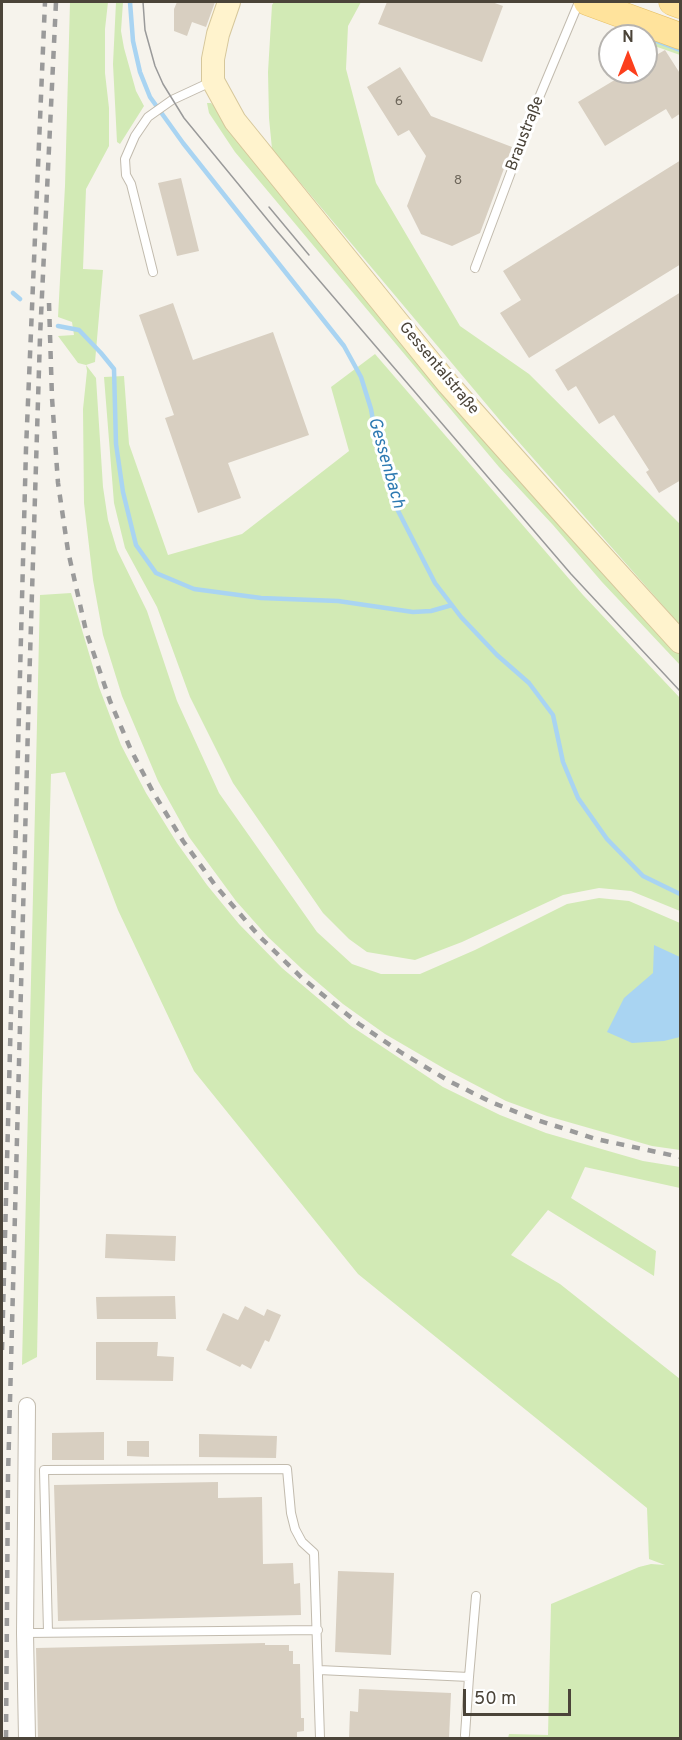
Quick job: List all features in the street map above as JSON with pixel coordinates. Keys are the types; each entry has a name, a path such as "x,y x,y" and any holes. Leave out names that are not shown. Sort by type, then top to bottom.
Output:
{"main road":[{"path":"213,81 213,59 218,34 229,2"},
{"path":"587,2 681,36"},
{"path":"672,2 681,5"},
{"name":"Gessentalstraße","path":"213,81 235,121 448,384 681,642"}],"street":[{"path":"27,1406 25,1633 27,1738"}],"lane":[{"name":"Braustraße","path":"475,268 538,100 579,2"},
{"path":"153,272 131,184 126,175 125,159 135,136 148,117 167,102 213,81"},
{"path":"48,1632 44,1470 287,1469 291,1514 295,1529 302,1542 314,1553 320,1738"},
{"path":"465,1735 476,1596"},
{"path":"25,1633 318,1630"},
{"path":"319,1670 469,1677"}],"green space":[{"path":"70,2 108,2 105,29 105,73 109,108 109,146 86,189 83,269 103,270 95,362 86,365 78,363 58,336 74,335 72,322 58,317 65,186"},
{"path":"116,2 123,2 121,31 124,48 136,91 144,106 120,144 117,142 113,64"},
{"path":"274,2 361,2 348,26 346,69 376,183 460,326 529,374 680,524 680,625 503,424 272,149 268,72"},
{"path":"658,35 680,42 680,55 658,47"},
{"path":"207,103 211,103 223,115 680,651 680,665 499,467 235,152 209,113"},
{"path":"375,354 583,595 680,698 680,911 631,891 599,888 563,895 462,942 415,960 367,952 349,939 323,913 233,783 190,697 157,607 125,548 114,503 104,377 124,376 129,444 168,555 242,534 349,451 331,387"},
{"path":"86,365 96,378 103,487 108,520 117,550 147,611 177,701 219,793 317,932 352,964 381,974 420,974 475,950 567,904 599,898 629,901 680,923 680,1150 652,1146 547,1116 506,1101 445,1069 385,1034 343,1004 268,937 236,901 189,837 158,781 122,696 103,635 93,580 84,503 83,409"},
{"path":"71,593 99,687 121,745 146,793 207,885 239,924 282,968 351,1026 443,1087 500,1115 546,1133 643,1161 680,1167 680,1188 585,1167 571,1198 656,1251 654,1276 548,1210 511,1255 560,1284 680,1379 680,1738 508,1738 509,1734 548,1735 551,1604 639,1567 651,1564 665,1565 649,1559 647,1508 358,1274 194,1071 118,910 65,772 51,774 37,1357 22,1365 40,595"}],"water":[{"path":"654,945 680,957 680,1037 664,1041 632,1043 607,1032 624,998 653,973"}],"building":[{"path":"177,2 215,2 206,27 192,22 187,36 174,31 174,9"},
{"path":"387,2 492,2 503,6 482,62 378,24"},
{"path":"665,50 681,75 681,113 672,119 666,109 605,146 578,102 608,84 658,84 658,54"},
{"path":"400,67 431,116 512,147 480,233 452,246 421,234 407,206 426,156 409,130 398,136 367,87"},
{"path":"681,160 681,264 529,358 500,313 521,300 503,271"},
{"path":"181,178 199,251 177,256 158,183"},
{"path":"681,292 681,480 659,493 646,472 649,470 614,415 599,424 576,386 568,391 555,370"},
{"path":"173,303 193,360 273,332 309,435 228,463 241,498 198,513 165,418 174,415 139,315"},
{"path":"106,1234 176,1236 175,1261 105,1258"},
{"path":"175,1296 176,1319 97,1319 96,1297"},
{"path":"245,1306 264,1316 267,1309 281,1315 269,1342 265,1340 251,1369 242,1364 240,1367 206,1350 223,1313 238,1320"},
{"path":"96,1342 158,1342 157,1356 174,1357 173,1381 96,1380"},
{"path":"104,1432 104,1460 52,1460 52,1433"},
{"path":"199,1434 277,1436 276,1458 199,1457"},
{"path":"127,1441 149,1441 149,1457 127,1456"},
{"path":"218,1482 218,1498 262,1497 263,1564 293,1563 294,1584 300,1583 301,1615 58,1621 54,1485"},
{"path":"338,1571 394,1573 391,1655 335,1652"},
{"path":"265,1643 265,1645 289,1645 289,1651 293,1651 293,1664 300,1664 301,1718 304,1718 304,1731 297,1732 297,1738 38,1738 36,1648"},
{"path":"359,1689 451,1693 449,1738 349,1738 350,1711 358,1712"}],"waterway":[{"name":"Gessenbach","path":"130,2 133,41 140,72 150,97 183,143 344,346 361,377 371,409 379,454 393,501 435,583 461,617 497,655 529,683 553,715 563,762 578,798 607,839 643,876 680,894"},
{"path":"658,42 680,50"},
{"path":"13,293 20,299"},
{"path":"58,326 79,330 114,369 116,444 123,492 136,545 156,573 194,589 261,598 338,601 413,612 431,611 452,605"}],"tram line":[{"path":"143,2 145,30 155,66 184,118 276,230 571,574 680,691"},
{"path":"269,207 309,255"}],"railway":[{"path":"2,1350 26,449 45,2"},
{"path":"6,1738 8,1476 29,688 40,337 56,2"},
{"path":"49,303 58,483 68,551 86,631 110,701 131,750 183,841 215,885 259,936 302,978 359,1024 449,1081 491,1102 534,1119 596,1139 680,1157"}]}
